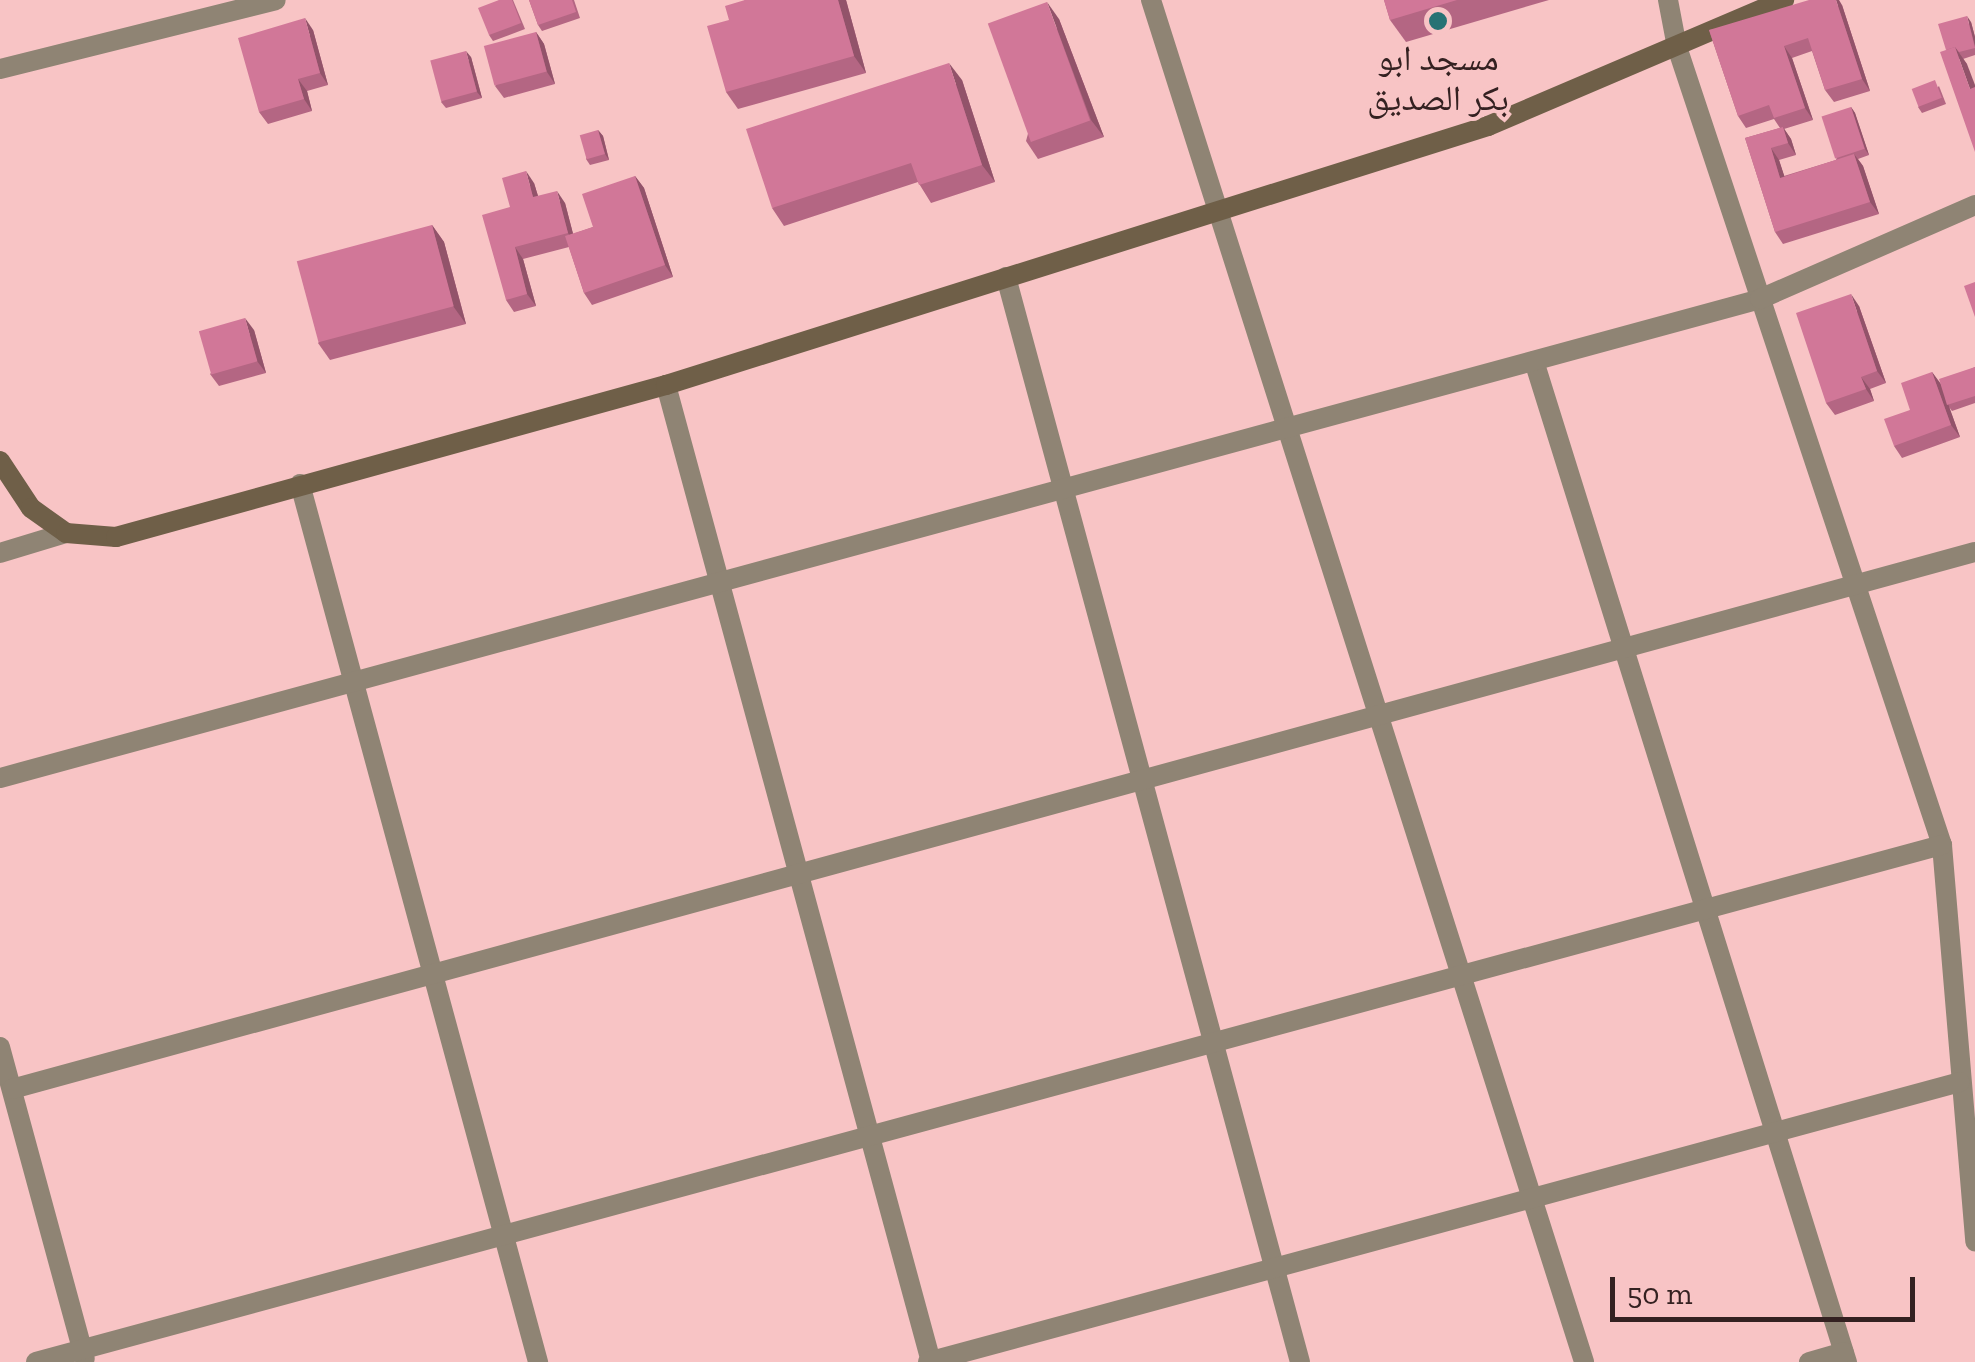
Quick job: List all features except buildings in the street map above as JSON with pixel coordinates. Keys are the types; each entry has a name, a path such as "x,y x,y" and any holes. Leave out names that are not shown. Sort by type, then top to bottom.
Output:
{"main road":[{"path":"0,461 30,508 66,534 116,537 666,385 1488,126 1784,0"}],"street":[{"path":"0,70 276,0"},
{"path":"1152,0 1223,211 1284,428 1584,1362"},
{"path":"1668,0 1678,47 1942,844 1975,1242"},
{"path":"0,778 1760,299 1975,205"},
{"path":"1006,277 1300,1362"},
{"path":"1534,361 1846,1357 1809,1362"},
{"path":"666,385 930,1362 1960,1082"},
{"path":"300,484 538,1362"},
{"path":"0,552 66,534"},
{"path":"12,1090 1856,588 1975,552"},
{"path":"36,1362 84,1356 504,1236 1942,844"},
{"path":"0,1047 84,1356"},
{"path":"0,1133 22,1127"}],"place":[{"name":"مسجد ابو بكر الصديق","path":"1438,21"}]}
